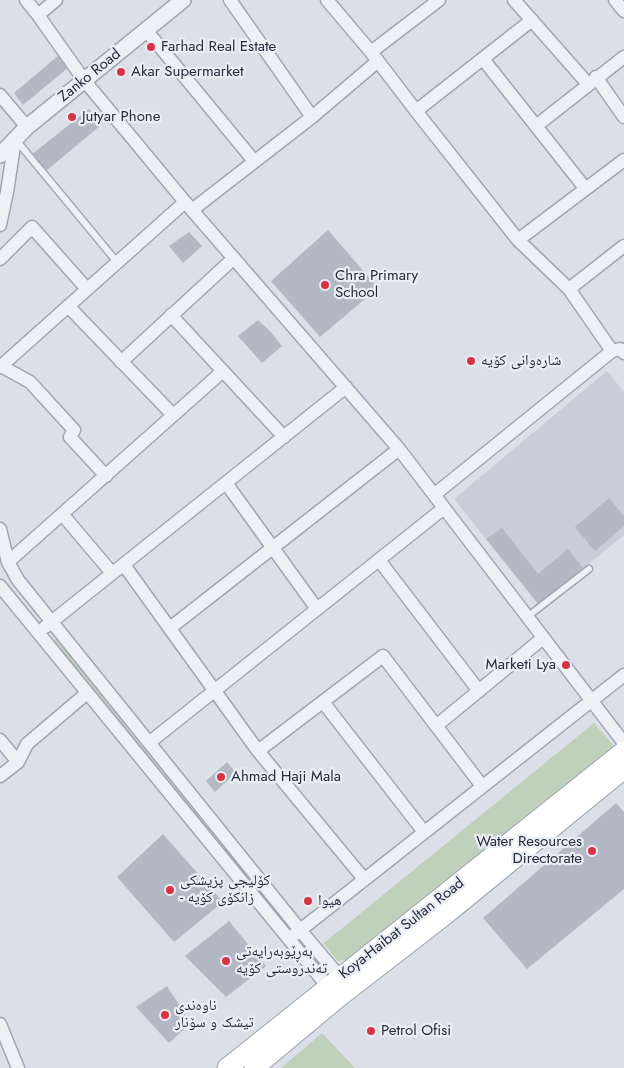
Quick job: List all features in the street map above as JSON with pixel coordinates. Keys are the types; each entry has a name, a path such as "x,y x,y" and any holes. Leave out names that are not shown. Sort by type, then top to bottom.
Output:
{"main road":[{"name":"Koya-Haibat Sultan Road","path":"254,1068 339,988 624,751"},
{"name":"Koya-Haibat Sultan Road","path":"227,1068 444,916 624,769"}],"street":[{"path":"26,0 84,80 188,206 400,449 624,743"},
{"path":"38,15 56,0"},
{"name":"Zanko Road","path":"0,155 27,127 183,0"},
{"path":"230,0 312,116"},
{"path":"327,0 375,57 518,240 568,289 620,350 434,495"},
{"path":"514,0 624,117"},
{"path":"614,0 624,11"},
{"path":"106,476 70,437 74,430 30,382 0,366 117,262 188,206 254,161 312,116 432,2"},
{"path":"416,111 532,20"},
{"path":"146,30 254,161"},
{"path":"536,126 624,57"},
{"path":"483,59 585,188"},
{"path":"0,95 27,127"},
{"path":"0,225 15,139"},
{"path":"518,240 624,160"},
{"path":"0,259 32,226 87,289"},
{"path":"568,289 624,246"},
{"path":"121,362 234,258"},
{"path":"68,306 173,415"},
{"path":"171,316 284,437"},
{"path":"8,562 223,371"},
{"path":"37,633 346,387"},
{"path":"170,628 400,449"},
{"path":"226,482 317,609"},
{"path":"150,742 444,508"},
{"path":"62,514 112,573"},
{"path":"0,529 8,562 18,580 300,930 339,988"},
{"path":"379,560 479,691"},
{"path":"124,565 258,751 364,879"},
{"path":"0,586 288,939 339,988"},
{"path":"436,726 543,638"},
{"path":"258,751 383,656 482,786"},
{"path":"78,683 91,672"},
{"path":"288,939 624,675"},
{"path":"0,776 18,762 27,744 87,693"},
{"path":"323,702 424,832"},
{"path":"0,740 18,762"},
{"path":"0,1024 18,1068"}],"lane":[{"path":"15,139 117,262"},
{"path":"527,617 589,569"}],"shaded area":[{"path":"607,371 624,392 624,535 539,605 454,499"}],"green space":[{"path":"57,638 132,734 294,932 289,936 52,642"},
{"path":"594,723 616,748 354,959 337,961 324,943"},
{"path":"322,1033 355,1068 281,1068"}],"building":[{"path":"59,55 69,67 23,105 14,93"},
{"path":"89,109 101,125 46,171 31,155"},
{"name":"Chra Primary School","path":"328,230 378,288 320,337 271,281"},
{"path":"189,232 202,246 183,263 169,246"},
{"path":"258,320 282,346 262,363 238,336"},
{"path":"609,498 624,516 624,526 595,551 575,527"},
{"path":"502,528 538,574 568,549 583,568 539,605 486,539"},
{"name":"Ahmad Haji Mala","path":"227,762 236,773 215,792 206,781"},
{"name":"Water Resources Directorate","path":"616,803 624,812 624,889 527,969 483,918"},
{"name":"کۆلیجی پزیشکی - زانکۆی کۆیە","path":"163,834 223,902 174,942 117,877"},
{"name":"بەڕێوبەرایەتی تەندروستی کۆیە","path":"229,921 266,966 226,997 185,956"},
{"name":"ناوەندی تیشک و سۆنار","path":"167,986 191,1023 169,1043 136,1007"}],"place":[{"name":"Farhad Real Estate","path":"151,47"},
{"name":"Akar Supermarket","path":"121,72"},
{"name":"Jutyar Phone","path":"72,117"},
{"name":"Chra Primary School","path":"325,285"},
{"name":"شارەوانی کۆیە","path":"471,361"},
{"name":"Marketi Lya","path":"566,665"},
{"name":"Ahmad Haji Mala","path":"221,777"},
{"name":"Water Resources Directorate","path":"592,851"},
{"name":"کۆلیجی پزیشکی - زانکۆی کۆیە","path":"170,890"},
{"name":"هیوا","path":"308,901"},
{"name":"بەڕێوبەرایەتی تەندروستی کۆیە","path":"226,961"},
{"name":"ناوەندی تیشک و سۆنار","path":"165,1015"},
{"name":"Petrol Ofisi","path":"371,1031"}]}
